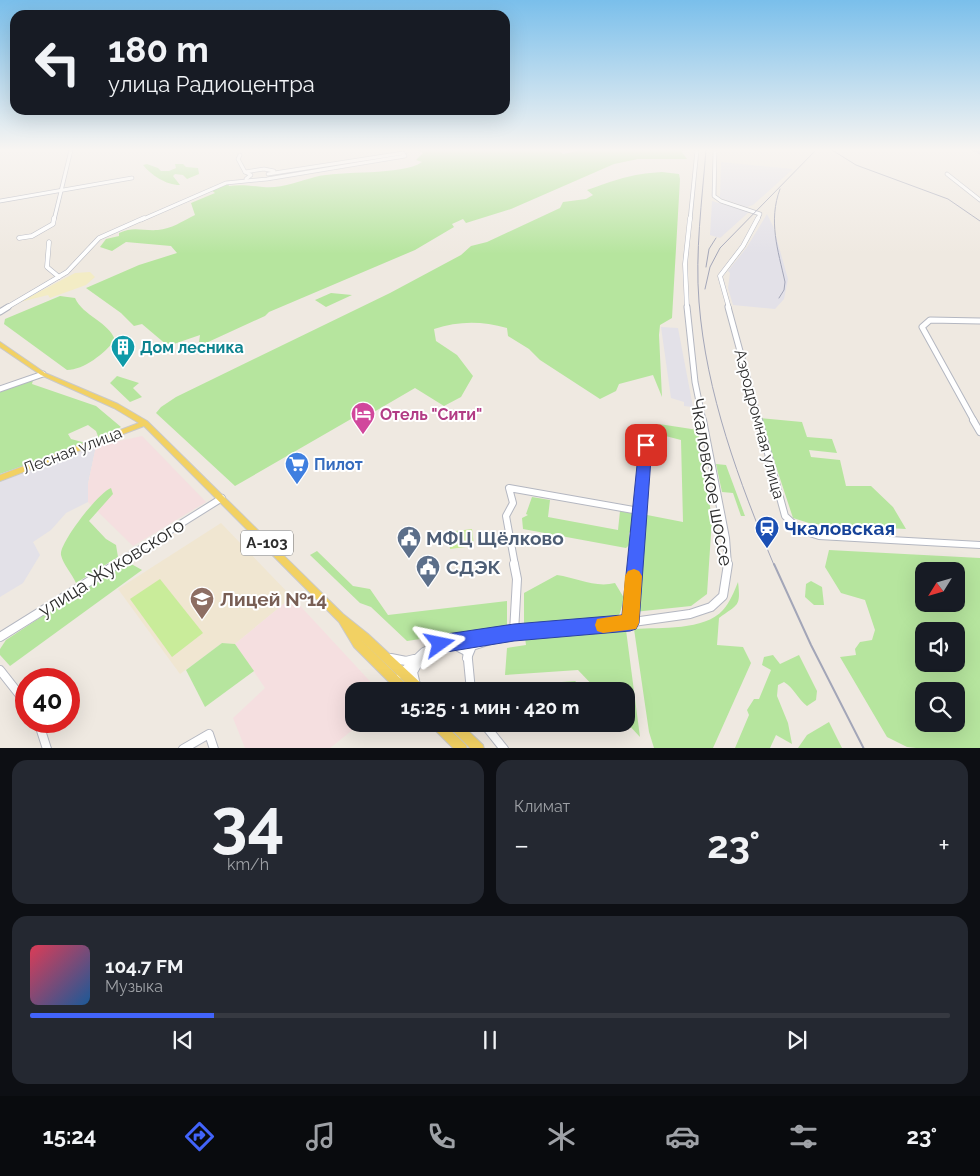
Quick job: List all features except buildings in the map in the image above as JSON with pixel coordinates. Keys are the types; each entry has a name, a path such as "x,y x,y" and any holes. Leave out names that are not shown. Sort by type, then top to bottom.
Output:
{"main road":[{"name":"А-103","path":"0,344 43,374 116,406 145,423 340,617 412,682"},
{"name":"Лесная улица","path":"0,478 145,423"},
{"name":"А-103","path":"340,617 357,644 395,682"},
{"path":"445,732 462,748"},
{"path":"462,732 479,748"}],"street":[{"path":"19,238 32,236 53,224 63,185"},
{"path":"0,201 88,185"},
{"path":"0,312 59,277 75,265 99,238 223,185"},
{"name":"Чкаловское шоссе","path":"402,672 421,655 446,642 514,632 630,623 700,612 711,607 723,596 726,589 728,563 726,538 695,382 686,318 685,264 693,185"},
{"name":"Аэродромная улица","path":"714,185 714,196 718,200 760,213 760,218 743,246 720,276 760,429 785,516 789,522 803,532 819,536 980,544"},
{"path":"961,185 980,200"},
{"path":"49,242 47,267 59,277"},
{"path":"980,321 930,320 922,327 980,432"},
{"path":"0,389 43,374"},
{"path":"630,623 638,511 647,429"},
{"path":"467,655 472,646 514,632 517,579 507,534 506,516 513,503 509,488 638,511"},
{"name":"улица Жуковского","path":"0,637 222,498"},
{"path":"466,639 469,682"},
{"path":"446,642 455,643 467,655"},
{"path":"385,656 406,661 421,655"},
{"path":"415,682 413,672 421,655"},
{"path":"0,670 15,689"},
{"path":"399,682 398,678 402,672"},
{"path":"491,732 504,748"},
{"path":"42,733 47,748"},
{"path":"183,748 209,734 214,748"}],"shaded area":[{"path":"720,185 775,185 753,205 747,207 720,198"},
{"path":"712,201 749,212 720,238 710,235"},
{"path":"767,214 773,226 788,279 784,299 775,309 733,305 728,288 730,273 728,271 747,247"},
{"path":"661,327 678,328 693,407 684,406 684,402 671,398"},
{"path":"142,436 206,502 133,546 88,502 88,484 96,446"},
{"path":"96,446 88,484 88,502 66,513 51,530 33,542 40,555 23,583 0,597 0,482"},
{"name":"Лицей №14","path":"221,523 292,597 235,644 222,643 180,674 118,589"},
{"path":"292,597 371,682 345,682 345,732 350,732 330,748 245,748 233,718 265,688 235,644"}],"green space":[{"path":"223,185 276,187 286,185 566,185 511,209 466,223 463,219 452,224 454,227 415,250 269,312 265,316 206,343 199,342 200,335 168,346 142,324 134,326 121,313 86,288 139,265 177,253 171,246 126,242 112,251 100,247 106,239 119,236 119,233 124,231 133,229 163,229 181,222 195,215 191,203 215,193 211,190"},
{"path":"601,185 680,185 672,318 660,325 659,335 662,397 653,375 619,384 616,391 600,399 540,360 529,349 508,336 507,328 470,323 452,324 434,329 436,341 457,355 473,376 461,397 444,406 415,388 367,416 358,415 235,486 156,413 161,407 176,397 390,293 461,255 471,246 487,242 560,208 563,202 586,199 593,195 587,190"},
{"path":"331,293 352,295 326,307 315,300"},
{"path":"60,296 75,298 84,310 107,328 115,340 94,360 80,367 67,370 4,324 5,319"},
{"path":"117,376 139,383 133,388 142,397 130,402 110,383"},
{"path":"33,380 32,384 96,406 121,427 99,439 96,431 88,425 68,434 71,439 86,443 0,474 0,392"},
{"path":"760,418 802,422 807,437 832,439 837,453 809,450 811,457 840,460 846,486 871,486 893,507 906,529 812,524 793,518"},
{"path":"659,424 698,430 712,519 707,594 691,606 634,612 642,514 683,522 681,440 650,432"},
{"path":"716,464 726,465 745,516 741,516 733,493 722,492"},
{"path":"111,488 113,494 89,521 106,539 116,545 118,557 76,583 62,558 62,549 66,540 89,508"},
{"path":"532,497 550,500 548,517 618,530 620,511 635,513 634,528 629,533 629,545 626,548 523,529 522,518 528,515 526,514"},
{"path":"472,529 474,546 450,549 448,532"},
{"path":"829,550 980,558 980,748 907,747 887,737 840,657 856,655 855,649 860,642 872,640 875,630 865,600 841,593 825,567"},
{"path":"317,551 353,586 370,589 388,615 507,601 507,626 407,641 371,607 360,603 310,555"},
{"path":"126,561 142,570 10,666 0,655 0,649 6,640"},
{"path":"557,575 600,584 615,583 624,598 620,613 616,618 524,624 524,593"},
{"path":"160,579 203,633 172,657 130,599"},
{"path":"811,581 822,587 824,605 814,605 805,597 806,584"},
{"path":"738,582 739,596 737,604 719,618 717,645 743,647 751,663 713,748 654,748 649,732 634,629 681,627 705,622 723,610"},
{"path":"626,630 633,682 589,682 578,670 505,675 507,648 526,645 525,638"},
{"path":"222,643 235,644 254,671 205,707 186,670"},
{"path":"773,655 780,664 799,655 817,691 816,700 807,706 787,684 784,682 778,685 777,696 788,723 792,744 776,735 770,748 735,748 749,715 747,710 754,699 759,699 771,670 762,665 764,657"},
{"path":"635,699 640,737 635,732"},
{"path":"829,722 842,748 798,748 807,735"}],"sand":[{"path":"90,272 95,277 86,285 50,298 48,295 20,302 75,273"}],"railway":[{"path":"703,185 698,283 703,336 709,370 726,437 774,565"},
{"path":"705,289 710,267 720,248 782,185"},
{"path":"910,185 948,199 980,221"},
{"path":"779,298 784,290 785,282 774,224 776,201 780,189"},
{"path":"706,267 709,249 716,238"},
{"path":"774,564 811,645 863,748"}],"slow traffic":[{"path":"603,625 630,623 634,576"}],"place":[{"name":"Дом лесника","path":"123,368"},
{"name":"Отель \"Сити\"","path":"363,435"},
{"name":"Пилот","path":"297,485"},
{"name":"Чкаловская","path":"767,549"},
{"name":"МФЦ Щёлково","path":"409,559"},
{"name":"СДЭК","path":"428,588"},
{"name":"Лицей №14","path":"202,620"}],"route":[{"path":"440,644 514,632 630,623 638,511 646,445"}]}
